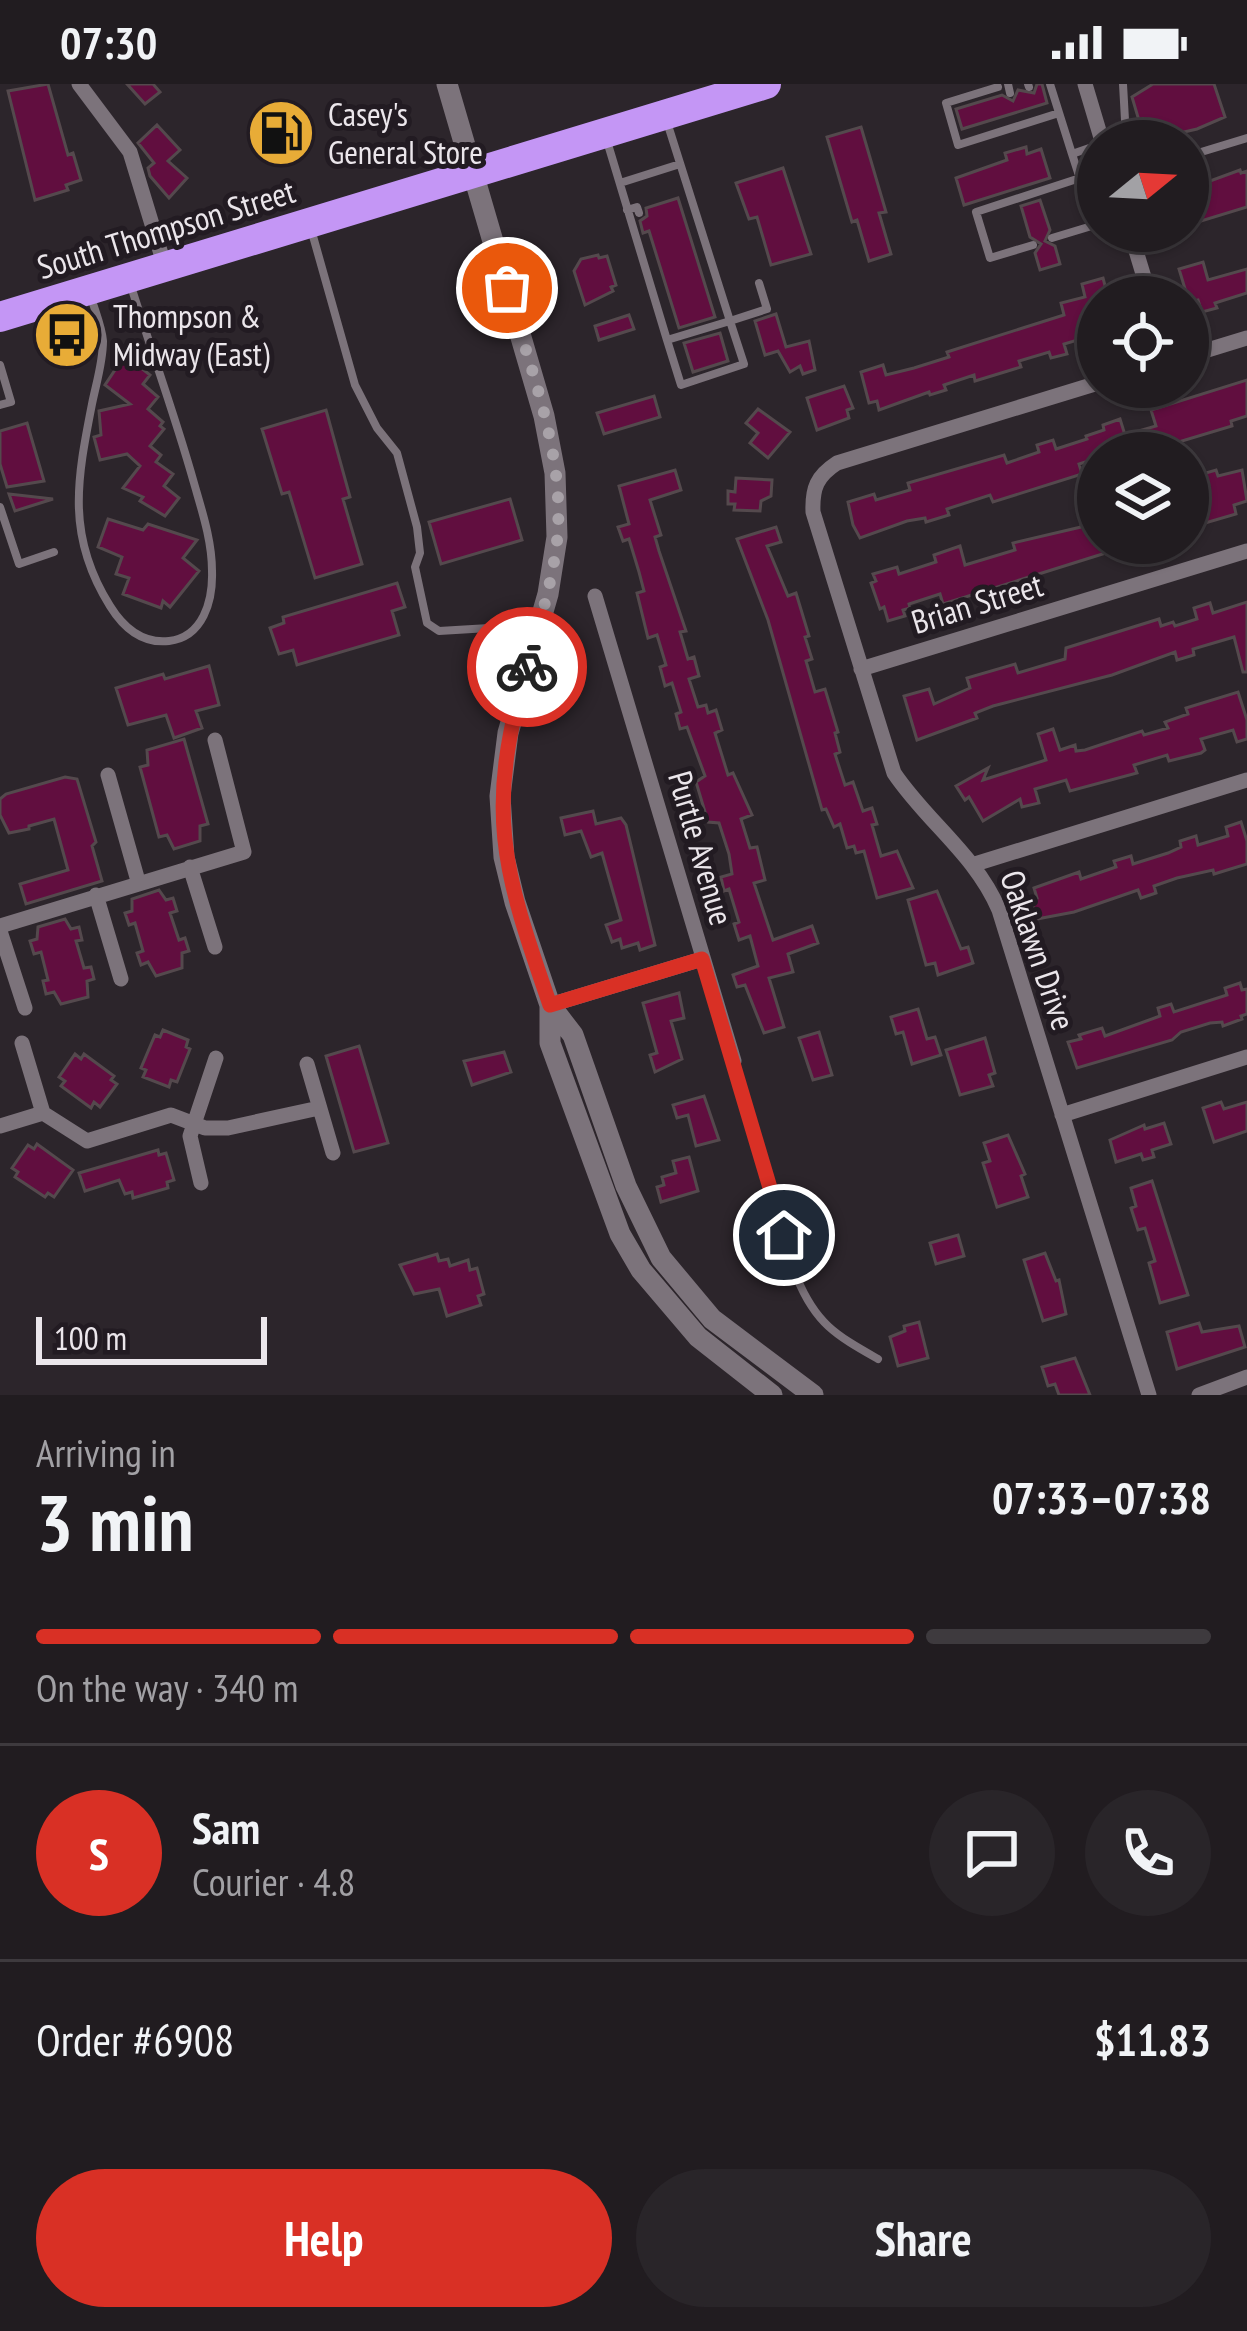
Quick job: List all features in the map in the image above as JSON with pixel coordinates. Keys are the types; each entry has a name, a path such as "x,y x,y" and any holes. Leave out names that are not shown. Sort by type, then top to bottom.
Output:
{"highway":[{"name":"South Thompson Street","path":"0,317 766,84"}],"main road":[{"path":"447,84 544,416 556,473 557,536 539,625 508,733 500,796 509,880 550,1005 550,1043 603,1193 641,1270 698,1337 772,1395"},
{"path":"550,1005 573,1035 626,1186 661,1258 712,1319 813,1395"}],"street":[{"path":"79,84 130,152 165,267"},
{"path":"1085,84 1094,120"},
{"path":"1209,350 1247,338"},
{"name":"Oaklawn Drive","path":"1077,389 837,463 815,482 813,512 894,773 975,864 999,910 1148,1395"},
{"name":"Brian Street","path":"862,669 1247,551"},
{"name":"Purtle Avenue","path":"596,596 734,1061"},
{"path":"25,1008 0,928 138,881 244,852 214,740"},
{"path":"108,775 138,881"},
{"path":"975,864 1247,780"},
{"path":"190,867 214,947"},
{"path":"96,895 121,979"},
{"path":"550,1005 702,959"},
{"path":"22,1042 43,1113 87,1141 171,1115 194,1124 228,1128 320,1108"},
{"path":"1062,1115 1247,1057"},
{"path":"201,1183 190,1147 216,1058"},
{"path":"307,1064 333,1154"},
{"path":"0,1126 43,1113"},
{"path":"1199,1395 1247,1377"}],"lane":[{"path":"1050,84 1077,169"},
{"path":"1123,84 1125,120"},
{"path":"1000,88 971,100 946,103 958,145 1059,113"},
{"path":"1036,106 1040,119"},
{"path":"1016,112 1020,125"},
{"path":"604,132 681,385 744,364 665,114"},
{"path":"998,118 1002,131"},
{"path":"979,124 983,137"},
{"path":"1209,150 1247,138"},
{"path":"1072,154 1077,152"},
{"path":"620,183 680,164"},
{"path":"1033,245 990,258 976,212 1077,179"},
{"path":"628,210 637,207 639,213"},
{"path":"309,223 355,385 377,428 397,453 417,527 421,554 415,567 427,623 439,631 539,625"},
{"path":"1052,238 1077,230"},
{"path":"637,242 647,238 645,233"},
{"path":"89,290 103,343 79,469 78,515 87,554 114,611 128,629 148,640 170,641 200,624 205,611 213,572 209,537 166,383 128,278"},
{"path":"667,340 767,309 759,283"},
{"path":"0,365 11,402 0,405"},
{"path":"0,507 19,564 54,551"},
{"name":"Purtle Avenue","path":"734,1061 808,1304 830,1332 878,1359"}],"building":[{"path":"48,84 68,155 73,153 81,180 66,185 68,190 35,200 8,91"},
{"path":"127,84 153,84 160,92 145,104"},
{"path":"1037,84 1042,84 1047,103 962,129 956,109 1002,95 1013,101 1018,90 1034,93"},
{"path":"1153,84 1214,84 1225,117 1209,124 1209,120 1139,120 1132,97"},
{"path":"157,125 180,150 168,161 187,178 169,198 150,176 148,168 154,163 138,143"},
{"path":"861,127 886,212 879,213 891,254 869,261 827,137"},
{"path":"1026,147 1027,154 1041,149 1050,178 964,205 956,178 1007,160 1005,153"},
{"path":"783,168 811,254 771,265 757,217 749,219 736,183"},
{"path":"1247,171 1247,207 1209,219 1209,181"},
{"path":"678,198 715,317 679,328 649,231 643,233 640,221 647,216 646,208"},
{"path":"1040,200 1050,230 1045,241 1055,246 1060,264 1040,270 1035,253 1041,244 1030,237 1021,206"},
{"path":"607,256 616,285 585,305 574,271 581,259"},
{"path":"1203,262 1207,276 1181,276 1179,269"},
{"path":"1247,269 1247,293 1215,303 1217,308 1209,310 1209,280"},
{"path":"1077,299 1077,340 1064,344 1067,354 1051,358 1049,352 1019,361 1021,367 975,381 974,375 944,385 946,390 879,410 877,401 869,403 861,372 883,365 886,375 949,357 947,352 1064,315 1061,303"},
{"path":"776,314 786,347 809,341 815,370 803,374 800,366 790,372 778,351 765,355 755,321"},
{"path":"629,315 634,329 599,340 595,326"},
{"path":"720,333 728,361 693,372 684,343"},
{"path":"125,355 150,375 143,384 158,397 148,409 164,429 150,446 161,455 156,462 173,474 164,486 179,498 165,516 140,501 143,497 123,488 140,466 127,454 100,460 94,437 101,435 99,411 130,404 105,385"},
{"path":"1247,380 1247,416 1209,433 1135,432 1156,426 1151,410 1209,408 1209,392"},
{"path":"844,386 853,408 847,410 849,418 817,430 807,398"},
{"path":"654,396 660,417 604,434 597,413"},
{"path":"758,409 790,432 768,458 750,443 758,433 746,423"},
{"path":"326,410 350,497 343,499 362,564 315,578 289,492 282,494 262,429"},
{"path":"1120,419 1124,432 1098,432 1104,430 1103,425"},
{"path":"27,423 44,481 7,487 0,464 0,431"},
{"path":"1053,440 1056,449 1077,442 1077,476 993,502 990,495 947,509 949,515 926,522 925,518 907,521 860,538 853,525 848,502 910,490 908,483 1004,455 1007,463 1039,452 1037,445"},
{"path":"675,470 681,490 650,500 661,535 655,537 686,631 680,632 699,676 689,679 698,707 706,705 708,713 716,710 722,730 715,733 728,775 733,773 752,815 741,819 750,848 757,847 765,880 754,883 773,940 812,926 818,943 788,954 793,972 769,978 784,1027 764,1033 745,985 737,987 733,975 758,966 750,936 739,940 729,889 724,891 721,877 732,874 729,854 719,823 708,822 696,782 705,776 687,727 680,729 676,714 681,712 672,683 665,686 660,667 666,665 657,635 648,638 637,593 644,591 639,572 629,539 623,541 618,527 629,524 619,486"},
{"path":"1216,470 1218,476 1242,470 1247,501 1234,505 1236,514 1209,522 1209,472"},
{"path":"736,478 772,480 771,496 761,501 760,511 734,510 735,504 728,504 728,491 735,492"},
{"path":"9,494 53,499 15,511"},
{"path":"510,499 522,540 441,564 429,522"},
{"path":"108,519 143,530 148,524 197,540 183,558 199,571 170,607 163,601 161,608 123,594 129,578 116,574 122,557 98,547"},
{"path":"776,527 781,542 767,546 788,596 796,593 809,636 805,637 812,659 806,661 815,692 825,689 838,732 840,752 835,754 845,785 853,782 863,811 872,808 881,856 897,851 913,888 877,898 864,851 847,848 840,824 834,827 826,809 822,810 768,620 737,539"},
{"path":"1077,528 1077,562 943,604 940,594 909,604 903,610 905,616 888,621 884,607 880,609 871,583 876,581 873,574 897,567 899,574 936,562 934,555 960,546 965,565 1015,550 1013,543"},
{"path":"397,583 405,607 392,611 399,635 297,665 293,650 279,654 270,628 284,623 283,617"},
{"path":"1247,602 1247,672 1243,672 1234,637 1193,649 1194,655 1177,660 1175,652 1112,675 993,706 975,713 977,718 917,740 904,696 929,689 934,704 970,688 967,678 1015,664 1018,673 1065,659 1066,648 1159,619 1161,626 1173,622 1175,626 1197,619 1194,608 1210,603 1213,613"},
{"path":"209,666 219,705 196,711 202,728 174,738 166,715 128,725 116,688"},
{"path":"1238,692 1247,739 1237,742 1233,730 1201,739 1205,750 1201,753 1169,761 1167,755 1134,765 1137,773 1070,791 1066,780 1035,789 1039,803 1022,807 1020,799 983,821 956,786 988,768 983,780 1046,760 1038,734 1053,729 1060,750 1075,745 1076,751 1085,750 1142,731 1144,735 1168,728 1165,722 1188,714 1186,708"},
{"path":"184,739 208,824 200,826 200,841 174,849 167,835 159,837 140,767 148,765 147,750"},
{"path":"65,777 77,779 102,881 26,904 20,884 68,870 54,819 9,833 0,815 0,799"},
{"path":"593,811 596,824 621,818 626,825 655,945 640,950 638,943 622,948 620,939 612,942 606,925 621,920 602,853 591,857 581,831 565,835 561,818"},
{"path":"1241,822 1247,864 1177,878 1154,886 1156,893 1141,898 1138,890 1037,919 1031,899 1037,898 1034,888 1079,872 1081,879 1116,867 1114,861 1131,856 1133,864 1168,853 1181,847 1180,841 1196,836 1198,845 1228,836 1226,827"},
{"path":"159,890 166,900 173,898 177,911 170,913 179,940 185,938 189,951 182,953 182,968 156,976 148,962 141,965 137,953 143,951 135,923 129,925 125,913 132,911 132,899"},
{"path":"937,891 961,949 968,947 973,963 938,975 935,963 926,965 908,900"},
{"path":"65,919 71,929 79,927 82,940 76,941 84,968 91,967 94,979 87,981 88,997 61,1004 54,992 46,994 43,981 48,980 41,952 34,954 30,941 37,939 38,927"},
{"path":"1240,983 1242,990 1247,989 1247,1014 1242,1019 1223,1026 1222,1022 1210,1023 1181,1032 1172,1040 1077,1068 1068,1042 1081,1039 1079,1035 1102,1028 1105,1036 1160,1016 1158,1008 1171,1004 1174,1012 1227,995 1225,988"},
{"path":"679,993 684,1018 671,1021 682,1059 655,1072 650,1055 657,1053 643,1003"},
{"path":"918,1009 927,1039 935,1037 941,1055 912,1064 903,1032 896,1034 891,1017"},
{"path":"163,1030 188,1040 190,1049 177,1082 171,1080 169,1087 143,1077 146,1070 141,1068 155,1035 160,1037"},
{"path":"819,1032 832,1075 813,1080 799,1038"},
{"path":"985,1038 995,1073 989,1075 993,1086 960,1095 946,1050"},
{"path":"359,1046 388,1143 354,1152 326,1056"},
{"path":"504,1052 511,1072 472,1085 464,1061"},
{"path":"75,1054 81,1059 84,1054 114,1076 111,1080 117,1084 100,1107 94,1102 91,1108 61,1086 65,1081 59,1077"},
{"path":"704,1096 719,1140 696,1146 688,1115 677,1118 673,1105"},
{"path":"1221,1102 1224,1109 1247,1102 1247,1131 1214,1142 1203,1108"},
{"path":"1164,1123 1171,1144 1152,1150 1154,1157 1143,1160 1141,1154 1116,1162 1110,1140 1144,1125 1145,1129"},
{"path":"1008,1135 1025,1174 1021,1176 1028,1197 997,1207 983,1163 990,1161 984,1143"},
{"path":"37,1144 73,1170 54,1197 48,1193 45,1197 15,1177 18,1172 12,1168 28,1145 34,1149"},
{"path":"158,1150 159,1155 166,1153 174,1180 167,1182 168,1188 133,1198 132,1192 125,1194 119,1180 85,1191 79,1173"},
{"path":"689,1157 698,1191 661,1202 657,1187 664,1185 662,1177 676,1173 673,1161"},
{"path":"1152,1181 1188,1295 1160,1303 1145,1228 1138,1230 1131,1208 1136,1206 1131,1188"},
{"path":"958,1235 964,1256 936,1264 930,1243"},
{"path":"1045,1253 1059,1280 1066,1314 1043,1321 1024,1260"},
{"path":"437,1254 439,1261 448,1259 450,1266 468,1260 470,1270 477,1268 484,1294 478,1296 481,1305 447,1316 439,1289 414,1294 400,1265"},
{"path":"919,1322 928,1358 898,1366 890,1337"},
{"path":"1199,1323 1202,1332 1239,1326 1245,1347 1177,1369 1167,1332"},
{"path":"1075,1358 1090,1395 1059,1395 1055,1384 1048,1386 1042,1367"}],"way so far":[{"path":"507,288 556,473 557,536 548,594 527,667"}],"place":[{"name":"Casey's General Store","path":"281,133"},
{"name":"Thompson & Midway (East)","path":"67,335"}],"route":[{"path":"527,667 508,733 500,796 504,857 550,1005 702,959 784,1235"}]}
